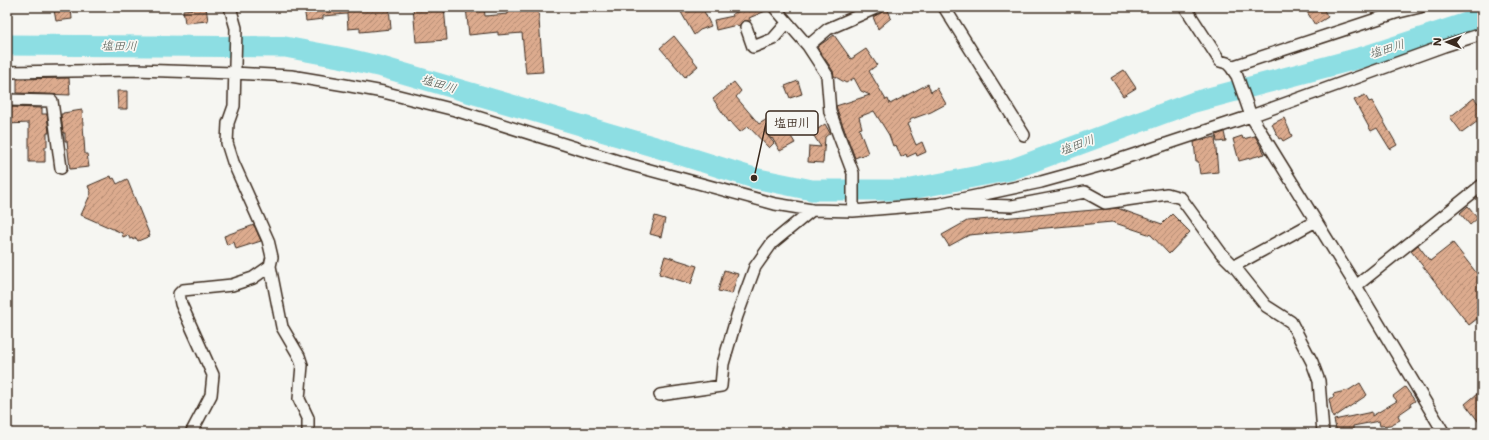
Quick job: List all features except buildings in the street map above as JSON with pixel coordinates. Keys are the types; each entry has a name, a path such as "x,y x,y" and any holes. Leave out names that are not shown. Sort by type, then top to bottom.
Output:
{"street":[{"path":"230,7 236,28 234,106 228,123 227,143 233,162 268,240 272,257 270,266 282,326 299,356 302,366 299,399 308,418 308,433"},
{"path":"774,7 808,46 827,76 830,112 853,173 853,208"},
{"path":"808,46 828,29 878,7"},
{"path":"944,7 1024,135"},
{"path":"1185,7 1220,61 1227,63 1234,71 1250,114 1444,433"},
{"path":"1234,71 1395,13 1420,7"},
{"path":"746,28 753,47 773,39 787,23"},
{"path":"938,204 1049,180 1106,164 1482,34"},
{"path":"7,72 235,69 291,76 383,92 455,110 632,165 775,204 812,210 938,204 1012,206 1085,192 1105,203 1167,194 1181,198 1221,253 1234,266 1266,306 1291,322 1309,355 1319,381 1323,433"},
{"path":"7,100 52,101 61,168"},
{"path":"1356,286 1482,186"},
{"path":"660,395 721,386 723,364 737,316 755,266 772,243 812,210"},
{"path":"1234,266 1316,221"},
{"path":"191,433 211,395 213,374 181,304 179,294 183,290 232,285 254,278 270,266"}],"waterway":[{"name":"塩田川","path":"7,45 285,47 382,67 659,148 754,178 812,190 906,190 1010,170 1194,102 1363,57 1482,18"}],"place":[{"name":"塩田川","path":"754,178"}]}
